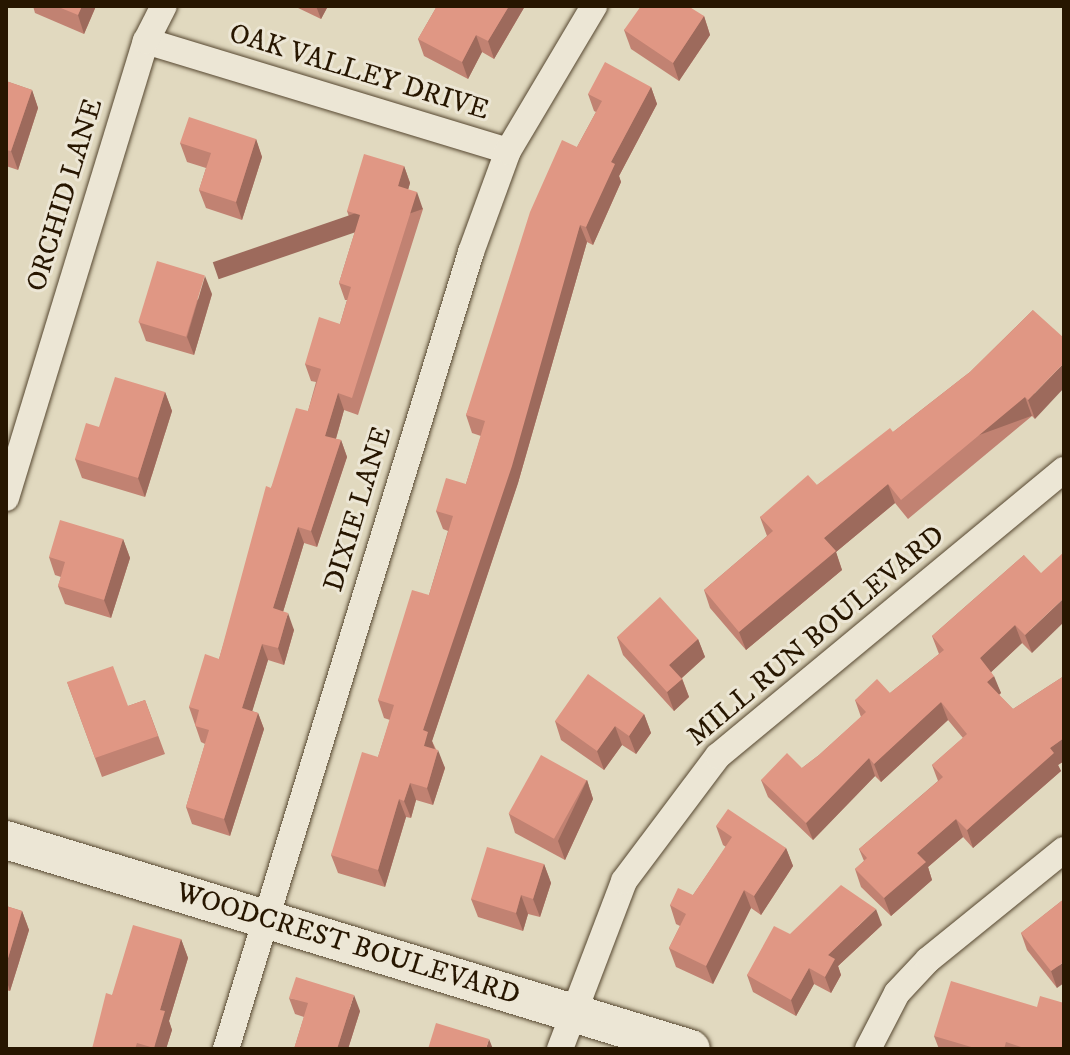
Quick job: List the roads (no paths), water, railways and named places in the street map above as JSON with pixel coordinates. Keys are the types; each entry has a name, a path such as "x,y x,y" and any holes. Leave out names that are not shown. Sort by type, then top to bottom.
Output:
{"street":[{"name":"ORCHID LANE","path":"6,498 146,41 164,6"},
{"name":"DIXIE LANE","path":"226,1049 471,252 508,151 594,6"},
{"name":"OAK VALLEY DRIVE","path":"146,41 508,151"},
{"name":"MILL RUN BOULEVARD","path":"560,1049 571,1012 624,881 718,756 1064,470"},
{"name":"WOODCREST BOULEVARD","path":"6,840 691,1049"},
{"path":"868,1049 897,993 928,960 1064,850"}]}
